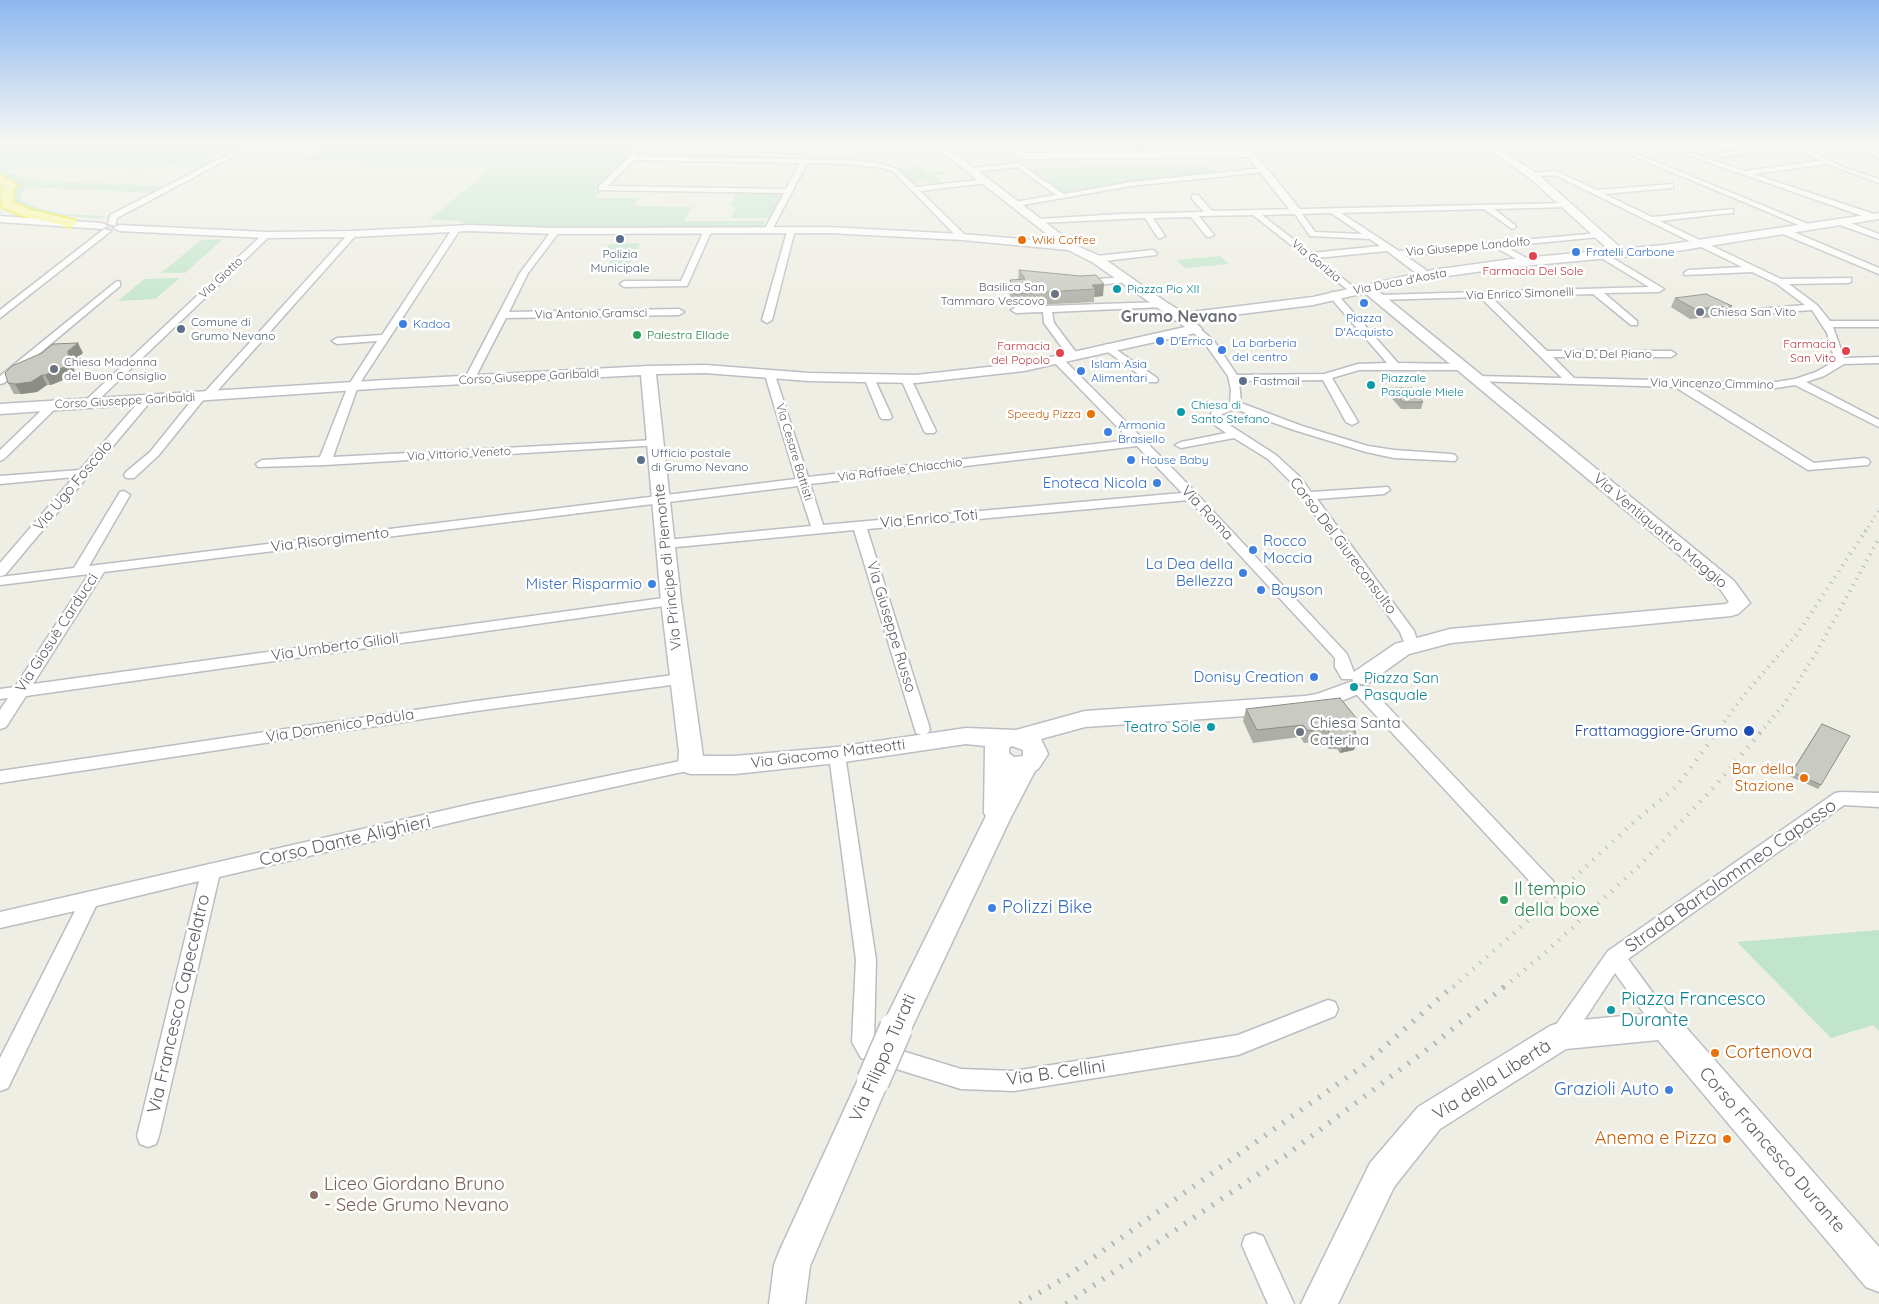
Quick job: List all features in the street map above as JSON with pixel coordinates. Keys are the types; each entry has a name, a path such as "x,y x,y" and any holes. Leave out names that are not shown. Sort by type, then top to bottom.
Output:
{"highway":[{"path":"5,202 28,213 70,223"}],"street":[{"path":"0,315 110,227 113,217 142,202"},
{"path":"768,230 784,202"},
{"path":"928,202 962,237"},
{"path":"1014,202 1071,247 1096,259 1161,305 1186,320 1210,343 1224,360 1233,378 1235,400 1298,428 1366,449 1394,454 1451,458"},
{"path":"1017,204 1031,202"},
{"path":"1199,202 1210,214"},
{"path":"1289,202 1312,234 1371,237"},
{"path":"1563,202 1619,253"},
{"path":"1616,202 1780,282 1814,307 1827,324 1832,332 1840,361 1879,360"},
{"path":"1749,202 1809,226"},
{"path":"1834,202 1877,216"},
{"path":"1040,221 1210,214 1568,206"},
{"path":"1486,208 1512,227"},
{"path":"1333,211 1423,272 1424,276"},
{"path":"1652,219 1730,211"},
{"name":"Via Gorizia","path":"1254,213 1353,291"},
{"path":"1194,215 1210,235"},
{"path":"1148,216 1161,236"},
{"name":"Via Duca d'Aosta","path":"1108,347 1186,320 1313,301 1332,295 1424,276 1525,262 1701,243 1877,216"},
{"path":"0,219 267,235 353,234 457,228 556,232 790,230 962,237 1071,247"},
{"path":"1840,222 1879,237"},
{"path":"325,461 354,385 457,228"},
{"path":"624,284 684,284 708,230"},
{"path":"767,320 790,230"},
{"path":"1781,230 1879,272"},
{"path":"469,380 524,273 556,232"},
{"path":"130,475 154,454 353,234"},
{"name":"Via Giotto","path":"89,403 267,235"},
{"name":"Via Giuseppe Landolfo","path":"1396,254 1600,235"},
{"path":"1497,245 1525,262"},
{"path":"1310,256 1388,248"},
{"path":"1096,259 1128,251 1153,253"},
{"name":"Via Enrico Simonelli","path":"1380,298 1659,289 1601,254"},
{"path":"1688,273 1754,268"},
{"path":"1070,282 1127,280"},
{"path":"1780,282 1848,280"},
{"path":"0,381 117,284"},
{"name":"Via Ventiquattro Maggio","path":"1356,683 1402,649 1450,636 1731,610 1740,603 1727,584 1368,288"},
{"path":"1595,291 1634,322"},
{"path":"1332,295 1395,366"},
{"path":"1483,295 1570,380"},
{"path":"1016,310 1161,305"},
{"path":"1745,313 1814,307"},
{"path":"1047,309 1049,323 1072,355"},
{"name":"Via Antonio Gramsci","path":"502,315 679,312"},
{"path":"1827,324 1879,324"},
{"path":"337,341 384,338"},
{"path":"1108,347 1153,380"},
{"name":"Corso Giuseppe Garibaldi","path":"0,409 204,397 354,385 648,370 706,369 770,375 870,380 906,379 1016,368 1108,347"},
{"name":"Via D. Del Piano","path":"1545,354 1671,354"},
{"name":"Via Roma","path":"1057,359 1191,496 1342,657 1343,667 1356,683"},
{"name":"Via Vincenzo Cimmino","path":"1233,378 1326,377 1358,367 1395,366 1570,380 1769,386 1797,382 1820,374 1840,361"},
{"name":"Via Principe di Piemonte","path":"648,370 671,601 691,752 690,765"},
{"name":"Via Cesare Battisti","path":"770,375 818,529"},
{"path":"1326,377 1352,422"},
{"path":"906,379 930,431"},
{"path":"870,380 886,417"},
{"path":"1797,382 1879,424"},
{"path":"1676,384 1812,467 1864,462"},
{"name":"Via Ugo Foscolo","path":"0,572 146,400"},
{"name":"Corso Del Giureconsulto","path":"1235,400 1217,412 1214,420 1272,457 1309,496 1407,630 1412,646"},
{"path":"0,457 52,406"},
{"path":"1181,446 1236,434"},
{"name":"Via Raffaele Chiacchio","path":"661,498 1139,442"},
{"name":"Via Vittorio Veneto","path":"262,464 655,443"},
{"path":"0,480 84,473"},
{"path":"1309,496 1384,490"},
{"path":"79,571 124,495"},
{"name":"Via Enrico Toti","path":"666,544 1191,496"},
{"name":"Via Risorgimento","path":"0,581 661,498"},
{"name":"Via Giuseppe Russo","path":"859,525 922,729"},
{"name":"Via Giosuè Carducci","path":"0,723 99,569"},
{"name":"Via Umberto Gilioli","path":"0,694 671,601"},
{"name":"Via Domenico Padula","path":"0,777 466,707 681,679"},
{"path":"1013,750 1060,738 1085,719 1305,704 1322,701 1356,683 1546,886"},
{"name":"Via Giacomo Matteotti","path":"690,765 735,765 837,756 966,736 1013,750"},
{"name":"Via Filippo Turati","path":"787,1304 792,1266 896,1028 997,819 1013,750"},
{"name":"Via B. Cellini","path":"837,756 866,960 863,1042 869,1051 961,1079 1014,1081 1238,1045 1328,1009"},
{"name":"Corso Dante Alighieri","path":"0,920 476,810 690,765"},
{"name":"Strada Bartolommeo Capasso","path":"1615,957 1841,798 1879,800"},
{"name":"Via Francesco Capecelatro","path":"148,1136 211,871"},
{"path":"0,1081 90,899"},
{"path":"1561,1036 1615,957 1665,1026"},
{"path":"1561,1036 1665,1026"},
{"name":"Corso Francesco Durante","path":"1665,1026 1879,1274"},
{"name":"Via della Libertà","path":"1319,1304 1382,1175 1429,1118 1561,1036"},
{"path":"1254,1245 1280,1304"}],"green space":[{"path":"16,202 25,202 41,209 63,214 106,216 100,219 40,213"},
{"path":"451,202 637,202 634,206 692,207 684,221 764,221 763,227 596,228 470,225 460,221 429,220"},
{"path":"732,202 779,202 768,218 730,218 736,207 730,206"},
{"path":"223,239 185,273 161,273 201,240"},
{"path":"641,243 627,268 606,268 616,251 606,251 609,244"},
{"path":"1220,256 1229,264 1185,268 1176,260"},
{"path":"180,278 155,299 118,301 144,279"},
{"path":"1879,930 1879,1031 1873,1025 1831,1038 1737,942"}],"building":[{"path":"1019,270 1080,276 1096,275 1104,284 1092,285 1095,289 1015,294 1010,280 1025,279"},
{"path":"1706,294 1732,306 1695,309 1675,298"},
{"path":"78,343 68,351 69,365 42,375 31,382 8,383 5,373 12,366 42,353 53,344"},
{"path":"1391,388 1412,388 1423,402 1403,402"},
{"path":"1340,698 1357,719 1354,720 1358,724 1351,726 1358,738 1344,741 1341,736 1333,737 1326,728 1308,731 1303,725 1257,730 1246,709"},
{"path":"1822,724 1850,736 1821,785 1792,772"}],"railway":[{"path":"1865,532 1879,510"},
{"path":"1716,733 1745,694 1798,633 1866,530"},
{"path":"1760,733 1785,703 1816,653 1879,538"},
{"path":"1453,987 1634,822 1677,786 1717,732"},
{"path":"1504,987 1546,952 1641,864 1716,785 1761,732"},
{"path":"1020,1304 1066,1277 1363,1066 1454,985"},
{"path":"1066,1304 1285,1156 1433,1045 1506,985"}],"place":[{"name":"Polizia Municipale","path":"620,239"},
{"name":"Wiki Coffee","path":"1022,240"},
{"name":"Fratelli Carbone","path":"1576,252"},
{"name":"Farmacia Del Sole","path":"1533,256"},
{"name":"Piazza Pio XII","path":"1117,289"},
{"name":"Basilica San Tammaro Vescovo","path":"1055,294"},
{"name":"Piazza D'Acquisto","path":"1364,303"},
{"name":"Chiesa San Vito","path":"1700,312"},
{"name":"Kadoa","path":"403,324"},
{"name":"Comune di Grumo Nevano","path":"181,329"},
{"name":"Palestra Ellade","path":"637,335"},
{"name":"D'Errico","path":"1160,341"},
{"name":"La barberia del centro","path":"1222,350"},
{"name":"Farmacia San Vito","path":"1846,351"},
{"name":"Farmacia del Popolo","path":"1060,353"},
{"name":"Chiesa Madonna del Buon Consiglio","path":"54,369"},
{"name":"Islam Asia Alimentari","path":"1081,371"},
{"name":"Fastmail","path":"1243,381"},
{"name":"Piazzale Pasquale Miele","path":"1371,385"},
{"name":"Chiesa di Santo Stefano","path":"1181,412"},
{"name":"Speedy Pizza","path":"1091,414"},
{"name":"Armonia Brasiello","path":"1108,432"},
{"name":"Ufficio postale di Grumo Nevano","path":"641,460"},
{"name":"House Baby","path":"1131,460"},
{"name":"Enoteca Nicola","path":"1157,483"},
{"name":"Rocco Moccia","path":"1253,550"},
{"name":"La Dea della Bellezza","path":"1243,573"},
{"name":"Mister Risparmio","path":"652,584"},
{"name":"Bayson","path":"1261,590"},
{"name":"Donisy Creation","path":"1314,677"},
{"name":"Piazza San Pasquale","path":"1354,687"},
{"name":"Teatro Sole","path":"1211,727"},
{"name":"Frattamaggiore-Grumo","path":"1749,731"},
{"name":"Chiesa Santa Caterina","path":"1300,732"},
{"name":"Bar della Stazione","path":"1804,778"},
{"name":"Il tempio della boxe","path":"1504,900"},
{"name":"Polizzi Bike","path":"992,908"},
{"name":"Piazza Francesco Durante","path":"1611,1010"},
{"name":"Cortenova","path":"1715,1053"},
{"name":"Grazioli Auto","path":"1669,1090"},
{"name":"Anema e Pizza","path":"1727,1139"},
{"name":"Liceo Giordano Bruno - Sede Grumo Nevano","path":"314,1195"}],"district":[{"name":"Grumo Nevano","path":"1179,317"}]}
